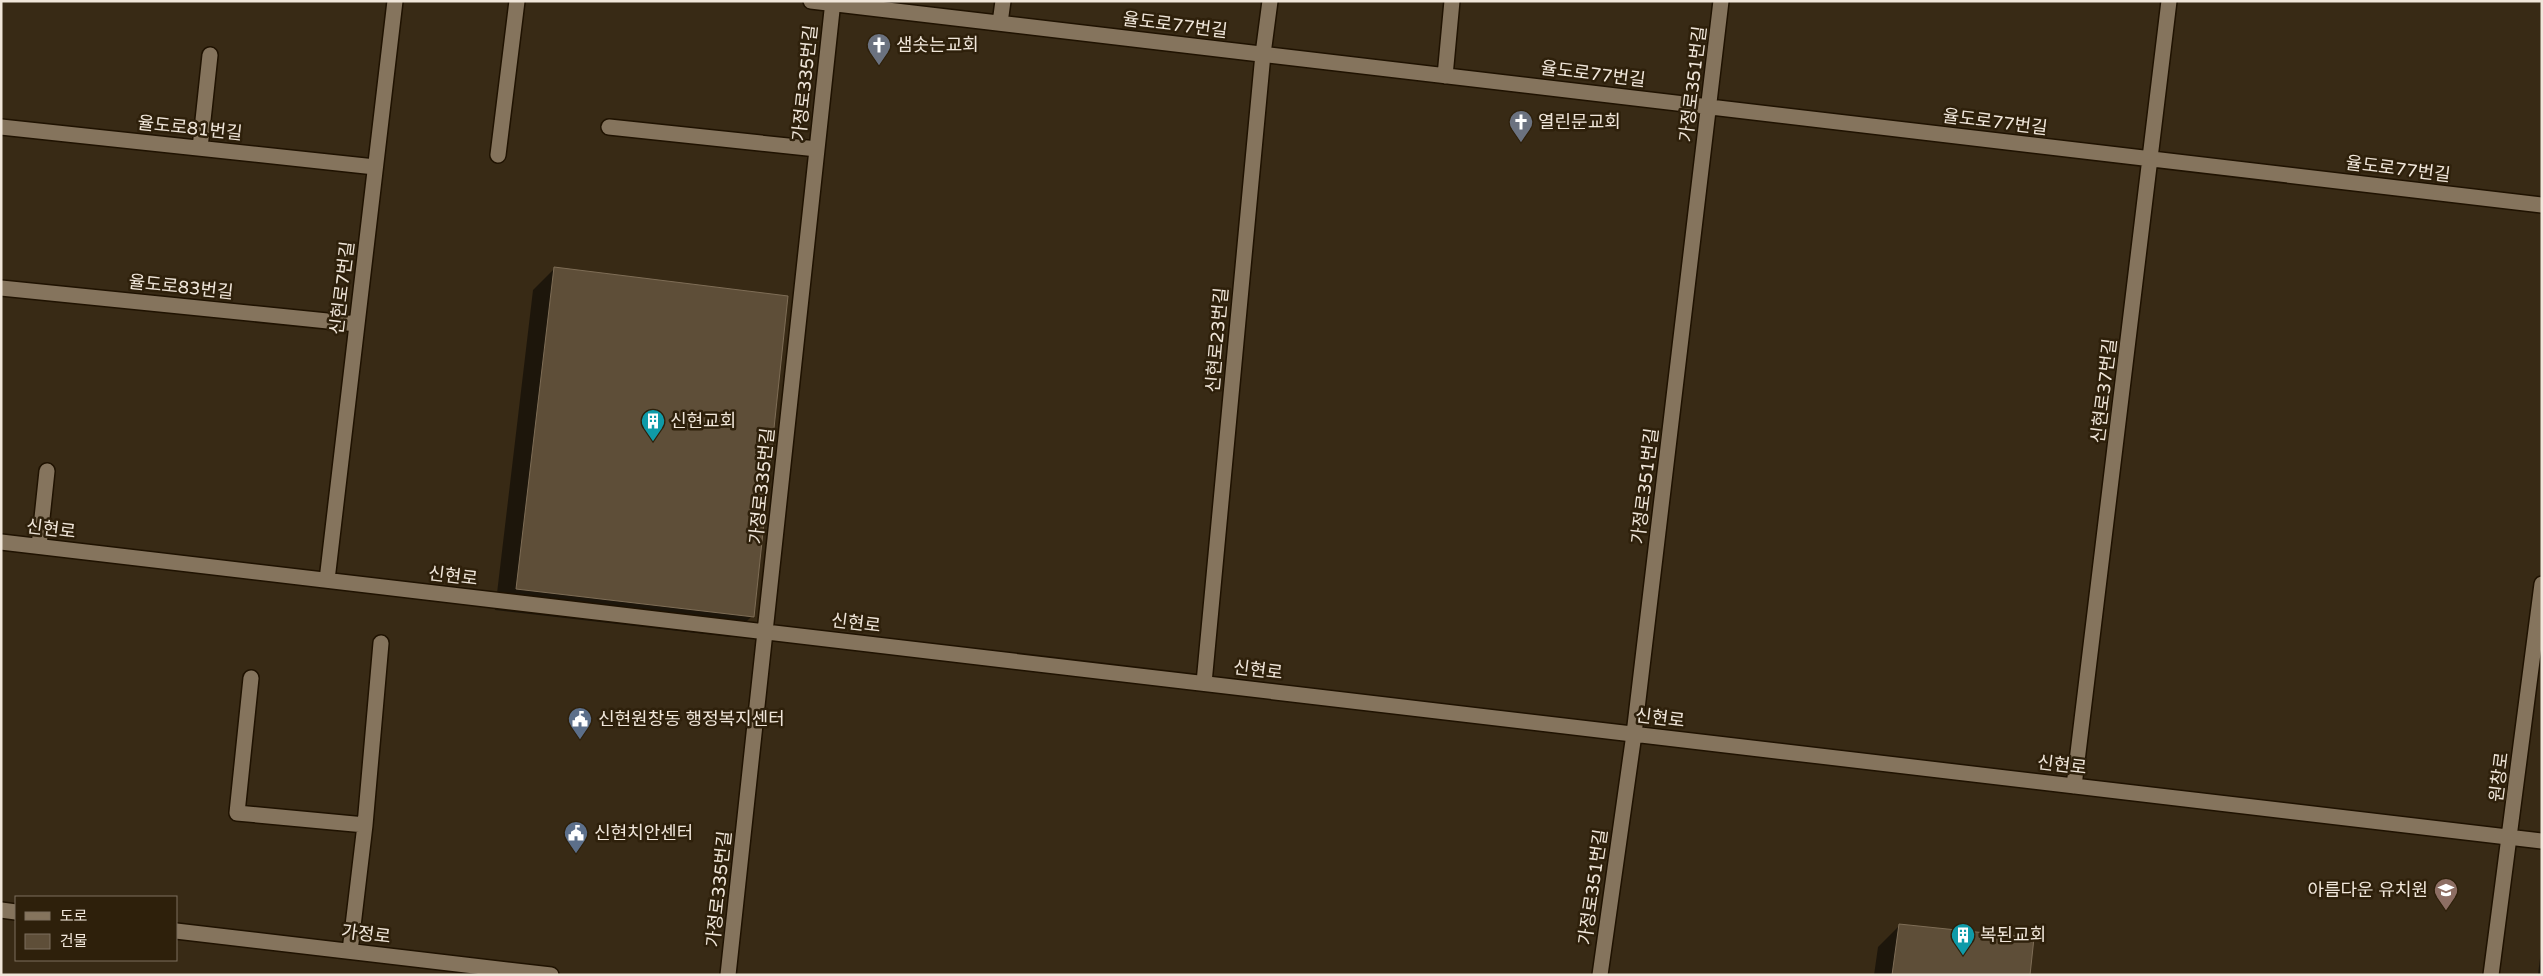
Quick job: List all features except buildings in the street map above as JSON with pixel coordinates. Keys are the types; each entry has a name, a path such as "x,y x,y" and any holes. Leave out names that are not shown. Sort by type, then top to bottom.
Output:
{"street":[{"name":"신현로7번길","path":"327,580 395,1"},
{"path":"498,155 517,1"},
{"name":"율도로77번길","path":"811,1 2542,205"},
{"path":"1000,23 1003,1"},
{"name":"신현로23번길","path":"1204,683 1263,54 1270,1"},
{"path":"1445,76 1452,1"},
{"name":"가정로351번길","path":"1600,975 1634,734 1721,1"},
{"name":"신현로37번길","path":"2074,786 2170,1"},
{"name":"가정로335번길","path":"728,975 832,2"},
{"path":"200,148 210,55"},
{"name":"율도로81번길","path":"1,127 375,167"},
{"path":"609,127 817,149"},
{"name":"율도로83번길","path":"1,288 357,324"},
{"path":"39,546 47,471"},
{"name":"신현로","path":"1,542 2542,841"},
{"name":"원창로","path":"2491,975 2542,584"},
{"path":"350,951 366,825 382,643"},
{"path":"251,678 237,813 366,825"},
{"path":"1,910 15,912"},
{"name":"가정로","path":"178,931 551,975"}],"place":[{"name":"샘솟는교회","path":"879,66"},
{"name":"열린문교회","path":"1521,143"},
{"name":"신현교회","path":"653,442"},
{"name":"신현원창동 행정복지센터","path":"580,740"},
{"name":"신현치안센터","path":"576,854"},
{"name":"아름다운 유치원","path":"2446,911"},
{"name":"복된교회","path":"1963,956"}]}
